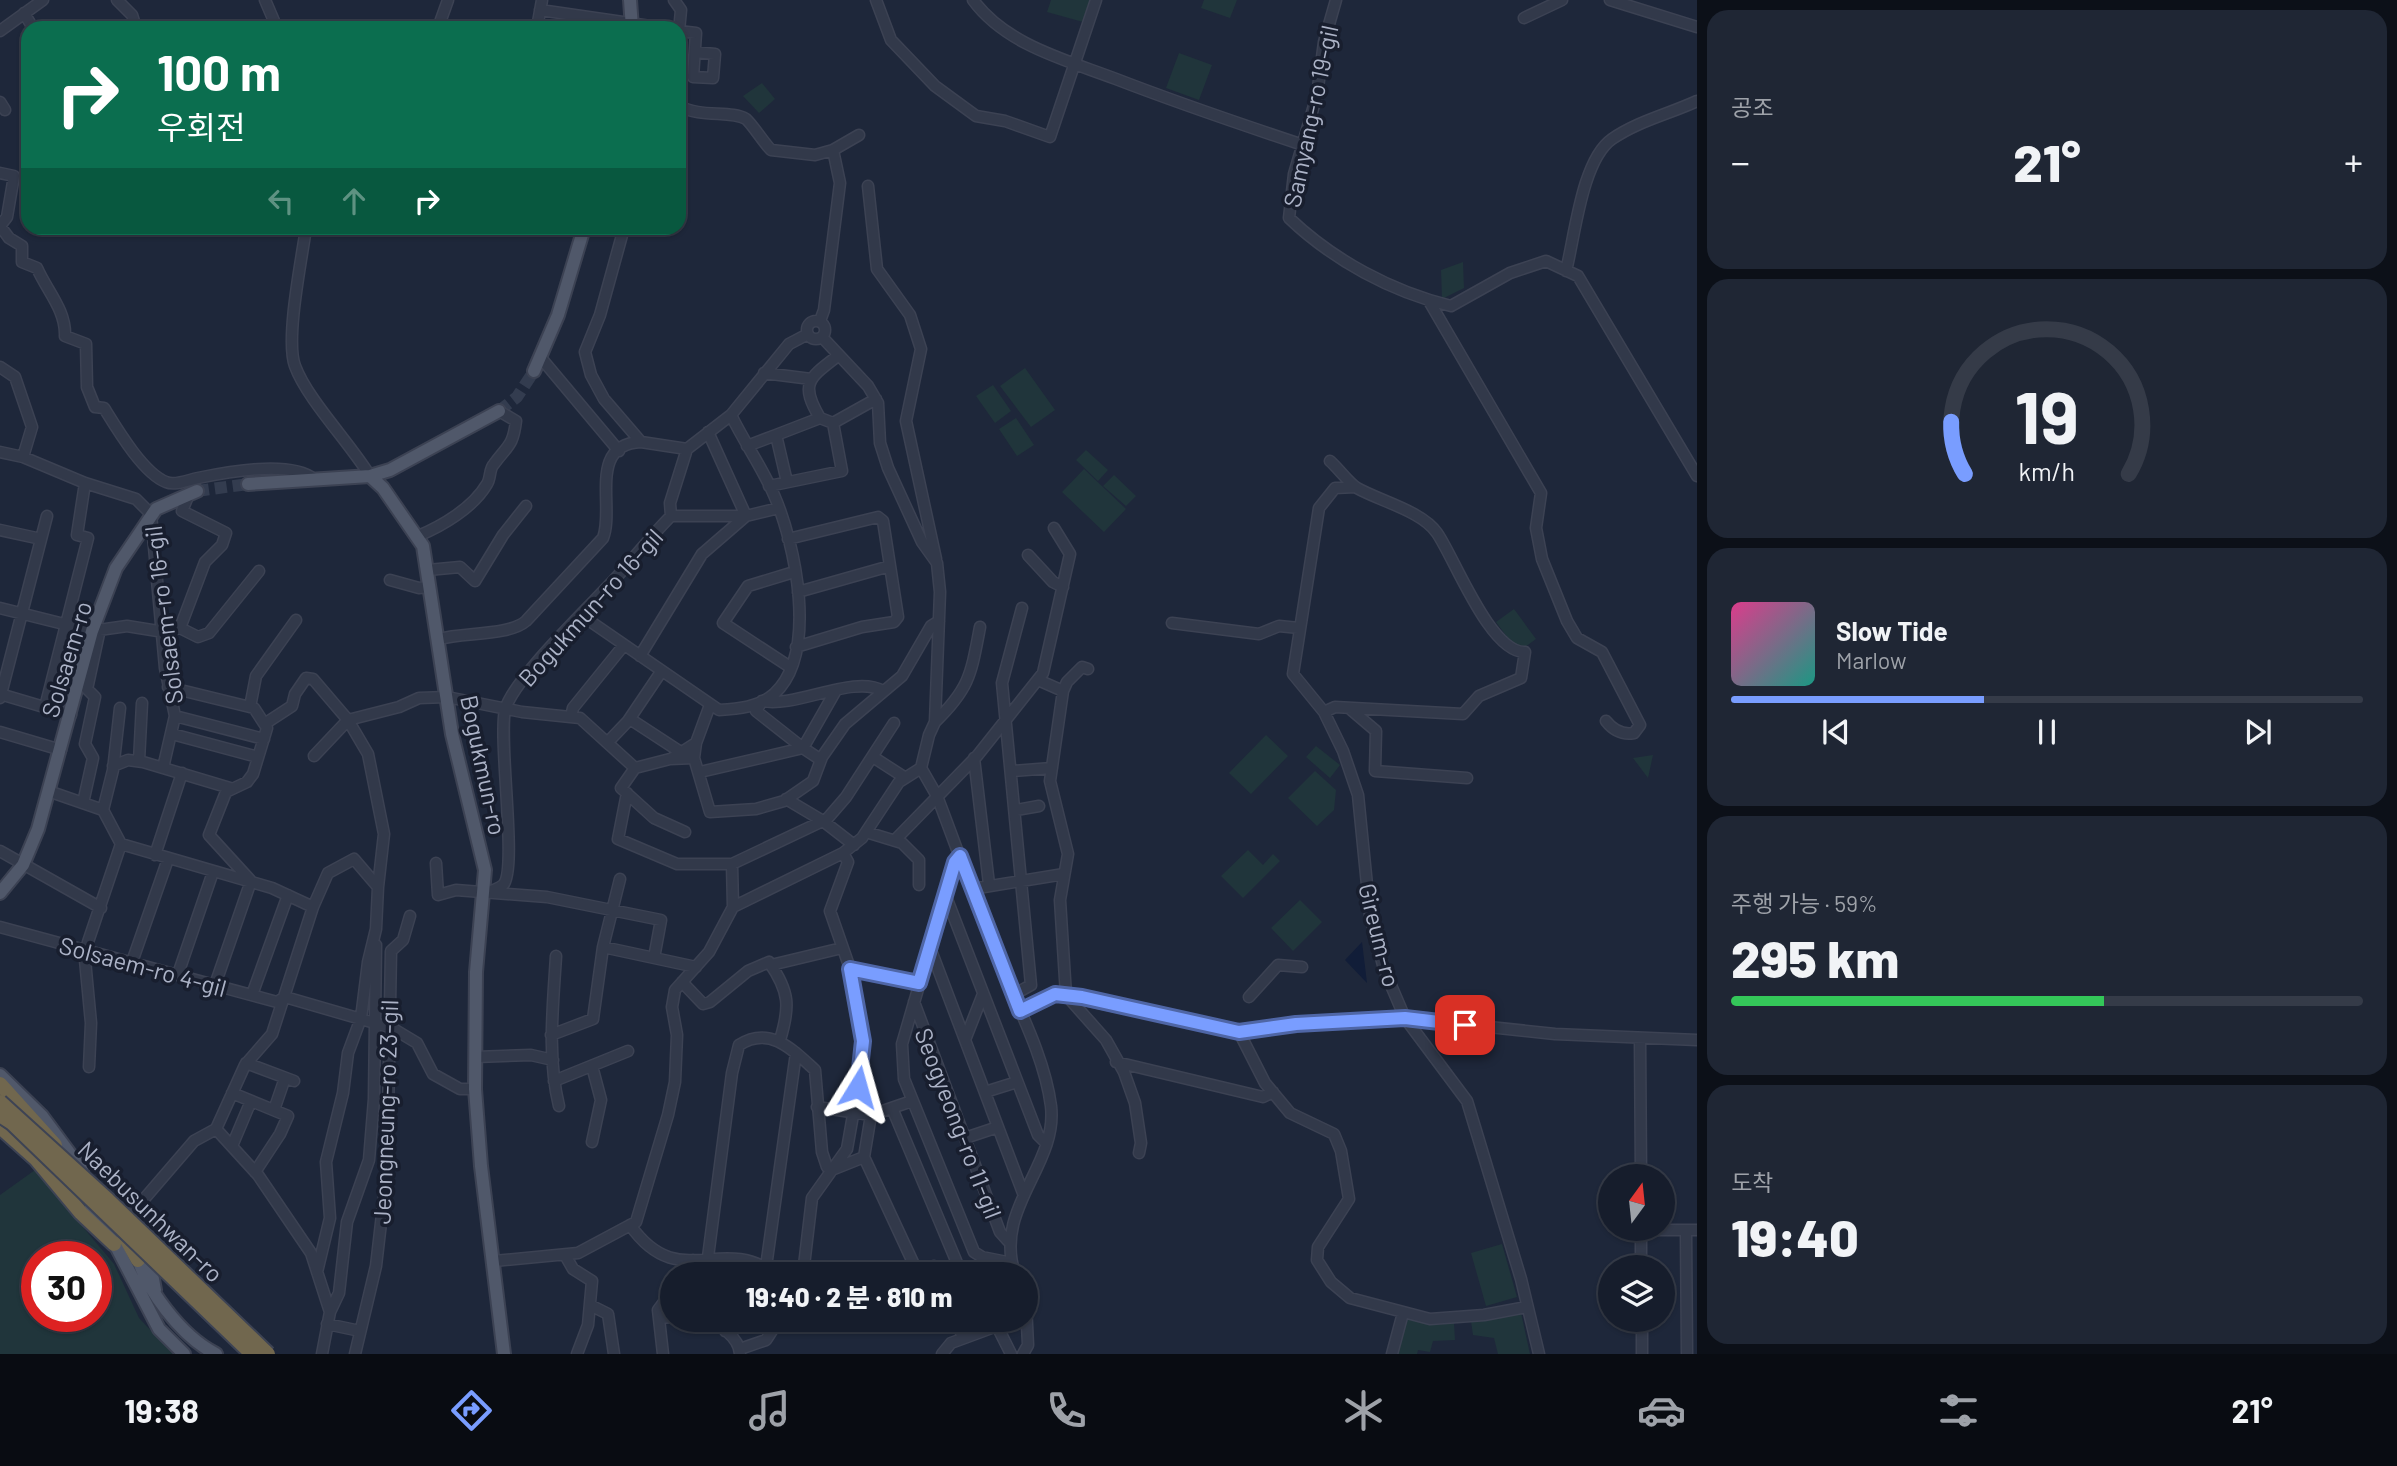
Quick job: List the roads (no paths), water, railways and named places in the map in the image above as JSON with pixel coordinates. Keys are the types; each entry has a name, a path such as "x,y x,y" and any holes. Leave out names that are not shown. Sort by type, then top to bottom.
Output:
{"highway":[{"path":"0,1084 107,1210 138,1260"},
{"name":"Naebusunhwan-ro","path":"0,1101 108,1200 268,1354"},
{"name":"Naebusunhwan-ro","path":"0,1115 12,1123 252,1354"},
{"path":"0,1127 36,1158 81,1213 114,1244"}],"main road":[{"path":"629,0 632,21"},
{"path":"534,371 541,358 582,235"},
{"path":"248,484 370,476 390,470 499,411"},
{"name":"Bogukmun-ro","path":"370,476 418,536 428,570 452,734 485,870 476,972 475,1089 481,1166 504,1354"},
{"name":"Solsaem-ro","path":"0,893 23,865 51,792 71,715 116,568 151,514 163,504 193,492"},
{"path":"0,1075 42,1116 76,1163 129,1225 148,1253 155,1290"},
{"path":"0,1101 38,1152 103,1221 159,1329 184,1354"},
{"path":"129,1225 138,1260 174,1321 189,1337 216,1354"}],"street":[{"path":"0,31 43,0"},
{"path":"117,0 132,15 134,21"},
{"path":"440,21 448,0"},
{"path":"674,0 681,10 680,21"},
{"path":"876,0 886,32 901,52 935,86 976,116 1005,121 1050,137 1097,0"},
{"path":"973,0 998,25 1025,43 1076,64 1303,145"},
{"name":"Samyang-ro 19-gil","path":"1336,0 1294,174 1289,218 1315,242 1412,297 1451,306 1510,273 1546,261 1566,271"},
{"path":"1524,18 1562,0"},
{"path":"1610,0 1697,27"},
{"path":"1652,0 1656,13"},
{"path":"267,1 274,21"},
{"path":"541,5 614,21"},
{"path":"24,13 29,21"},
{"path":"686,32 696,33 695,52"},
{"path":"1697,102 1636,126 1610,140 1596,156 1588,176 1566,271 1577,276 1697,476"},
{"path":"686,108 706,115 729,115 746,120 771,150 815,155 833,150 859,135"},
{"path":"808,334 816,339 822,337 825,330 820,321 824,310 840,183 833,150"},
{"path":"0,173 14,176 6,217 0,226 9,238 22,246 22,262 37,268 46,288 57,302 66,324 65,336 86,344 87,387 95,407 104,408 126,443 160,478 173,484 253,471 290,469 306,473 314,479"},
{"path":"868,186 877,269 910,315 920,349 906,421 937,563 939,621 935,722"},
{"name":"Bogukmun-ro","path":"305,235 295,300 294,363 305,386 370,476"},
{"path":"622,235 600,315 585,352 591,375 604,399 641,442"},
{"path":"0,247 9,238"},
{"path":"1429,301 1541,493 1535,528 1542,559 1567,621 1577,638 1602,652 1640,725 1634,733 1626,735 1611,728 1605,721"},
{"path":"808,334 810,323 820,321"},
{"path":"439,639 461,633 518,628 603,538 608,524 603,489 605,471 619,451 629,442 687,449 731,415 789,344 808,334"},
{"path":"822,337 868,386 876,400 880,443 888,468 922,542 937,563"},
{"path":"839,355 811,379 808,399 820,418 833,423 876,400"},
{"path":"541,358 619,451"},
{"path":"0,367 15,377 32,427 23,457"},
{"path":"764,373 811,379"},
{"path":"418,536 447,525 487,484 492,466 510,448 514,440 516,421 499,411"},
{"path":"580,615 719,710 747,708 774,695 786,679 796,647 799,628 798,592 779,508 731,415"},
{"path":"747,446 820,418"},
{"path":"769,486 842,471 833,423"},
{"path":"640,656 702,554 746,516 708,432"},
{"path":"776,435 787,482"},
{"name":"Bogukmun-ro 16-gil","path":"484,894 502,886 506,879 505,709 513,694 580,615 671,516 670,503 687,449"},
{"path":"0,452 23,457 85,483 136,499 151,514"},
{"path":"1324,712 1335,707 1463,714 1479,696 1517,683 1521,678 1525,652 1507,645 1475,606 1437,532 1394,504 1355,487 1330,461"},
{"path":"45,708 88,538 77,535 85,483"},
{"name":"Gireum-ro","path":"1355,487 1335,488 1319,508 1293,674 1324,712 1343,751 1357,795 1370,915 1384,969 1405,1018 1467,1101 1539,1354"},
{"name":"Solsaem-ro","path":"180,628 205,562 222,545 226,533 182,511 193,492"},
{"path":"428,570 460,567 475,581 503,535 526,506"},
{"name":"Bogukmun-ro 16-gil","path":"671,516 746,516 779,508"},
{"name":"Solsaem-ro 16-gil","path":"151,514 168,687 175,716 163,768"},
{"path":"47,516 0,695 71,715"},
{"path":"788,539 878,517 883,521 898,617 894,622 862,627 796,647"},
{"path":"895,840 974,758 1044,669 1070,554 1054,528"},
{"path":"0,530 41,539"},
{"path":"1028,555 1053,582 1063,587"},
{"path":"798,592 890,566"},
{"path":"0,608 96,630 127,626 164,632 180,628 198,637 209,632 259,571"},
{"path":"790,667 723,622 748,586 794,572"},
{"path":"390,580 419,588 430,587"},
{"path":"1013,995 1031,985 1002,683 1011,659 1022,608"},
{"path":"250,706 256,676 296,620"},
{"path":"710,705 695,743 694,758 709,812 756,809 786,799 813,781 821,760 845,723 902,676 931,626 939,621"},
{"path":"1172,623 1259,634 1279,626 1299,628"},
{"path":"980,627 970,681 955,703 935,722 921,768 937,796 1020,1011 1042,1069 1051,1108 1045,1142 1023,1193 1009,1241 1012,1262"},
{"path":"83,803 93,758 85,744 95,697 87,689 96,630"},
{"path":"571,717 573,708 624,645"},
{"path":"1088,669 1082,667 1075,672 1063,691 1052,768 1051,794 1068,854 1060,900 1066,995 1105,1040 1124,1072 1135,1103 1141,1143 1139,1153"},
{"path":"608,743 630,719 661,671"},
{"path":"251,881 209,835 221,800 230,788 247,782 264,739 266,723 292,706 295,694 306,678 313,679 349,720 368,754 384,834 378,887 376,1022 368,1169 347,1222 339,1293 330,1312 322,1354"},
{"path":"1038,680 1063,691"},
{"path":"762,701 777,704 866,686 883,691"},
{"path":"168,687 250,706 266,723"},
{"path":"700,772 803,748 835,692"},
{"path":"314,756 349,720 371,712 399,707 419,698 447,697 505,709 571,717 592,726 635,768"},
{"path":"762,701 756,711 821,760"},
{"path":"139,761 142,703"},
{"path":"120,708 113,766 103,810 121,844 213,873 251,881 313,907"},
{"path":"1349,708 1376,731 1375,771 1466,778"},
{"name":"Solsaem-ro 16-gil","path":"175,716 264,739"},
{"path":"630,719 675,755 694,758"},
{"path":"627,793 618,839 677,864 732,864 823,821 846,797 894,723"},
{"path":"0,732 61,750"},
{"name":"Solsaem-ro 16-gil","path":"172,734 258,757"},
{"path":"685,832 664,825 621,788 635,768 675,755 695,743"},
{"path":"873,757 904,777"},
{"path":"974,758 989,884"},
{"path":"113,766 128,760 139,761 230,788"},
{"path":"733,906 843,853 854,845 904,777 921,768"},
{"path":"1012,771 1052,768"},
{"path":"155,855 182,774"},
{"path":"51,792 103,810"},
{"path":"786,799 823,821 854,845"},
{"path":"1016,810 1040,806"},
{"path":"866,832 902,843 919,860 919,885"},
{"path":"89,1067 91,1023 87,950 121,844"},
{"path":"0,851 100,908"},
{"path":"804,1262 812,1198 847,1149 863,1041 850,969 830,911 848,862 843,853"},
{"path":"960,856 955,862 929,945 901,1063 912,1101 974,1252 1008,1262"},
{"path":"132,962 167,859"},
{"path":"129,1225 151,1193 194,1141 204,1133 216,1129 246,1063 272,1034 313,907 328,873 354,859 378,887"},
{"path":"436,863 438,895 456,890 547,897 661,920 654,958"},
{"path":"494,1261 578,1253 631,1225 639,1217 668,1115 677,1049 672,999 682,982 719,937 733,906 732,864"},
{"path":"178,974 213,873"},
{"path":"972,889 989,884 1064,874"},
{"path":"551,1035 593,1020 603,947 620,879"},
{"path":"216,982 251,881"},
{"path":"944,894 1038,1135 1045,1142"},
{"path":"253,992 288,895"},
{"name":"Jeongneung-ro 23-gil","path":"355,1354 376,1266 387,1171 392,1028 388,1012 391,951 403,940 410,916"},
{"name":"Solsaem-ro 4-gil","path":"0,927 277,1002 285,997 376,1022 417,1043 433,1074 460,1089 475,1089"},
{"path":"317,1272 330,1218 326,1162 344,1093 348,1053 361,1018 376,929"},
{"path":"929,945 1023,1193"},
{"path":"603,947 696,967"},
{"path":"682,982 703,1004 710,1002 748,971 764,962 771,965 842,948"},
{"path":"556,956 551,1035 554,1081 559,1106"},
{"path":"771,965 788,1005 780,1040"},
{"path":"1249,997 1278,965 1302,967"},
{"path":"850,969 919,983"},
{"path":"965,1040 983,994"},
{"path":"1020,1011 1055,994 1239,1032 1307,1023 1405,1018 1542,1032 1697,1040"},
{"name":"Seogyeong-ro 11-gil","path":"914,1002 1000,1233 1009,1241"},
{"path":"1239,1032 1265,1083 1290,1113 1334,1133 1341,1151 1349,1199 1318,1247 1317,1260 1331,1282 1350,1298 1430,1319 1484,1315 1527,1307"},
{"path":"708,1257 723,1135 739,1045 747,1040 765,1037 780,1040 815,1070 822,1152 827,1167 834,1170 864,1157"},
{"path":"1640,1038 1641,1164"},
{"path":"554,1081 628,1051"},
{"path":"770,1262 796,1053"},
{"path":"475,1057 531,1055 553,1060"},
{"path":"1116,1062 1264,1097 1273,1092"},
{"path":"246,1063 289,1079 274,1110"},
{"path":"592,1066 601,1100 592,1142"},
{"path":"985,1092 1017,1082"},
{"path":"232,1093 288,1115 281,1134 256,1172"},
{"path":"232,1146 251,1101"},
{"path":"817,1107 871,1115 912,1101"},
{"path":"892,1108 957,1262"},
{"path":"871,1115 864,1157 913,1262"},
{"path":"965,1138 998,1127"},
{"path":"216,1129 256,1172 295,1225 311,1253 330,1312"},
{"path":"368,1169 387,1171"},
{"path":"631,1225 653,1251 668,1259 693,1260 708,1257 755,1262"},
{"path":"1687,1354 1691,1230"},
{"path":"565,1255 573,1269 593,1281 592,1306 583,1340 576,1354"},
{"path":"592,1306 608,1314 614,1354"},
{"path":"660,1306 663,1354"},
{"path":"1392,1354 1403,1313"},
{"path":"327,1324 360,1331"},
{"path":"942,1354 951,1343 997,1326 1010,1354"},
{"path":"726,1332 739,1343 740,1351 766,1340 771,1332"},
{"path":"961,1332 963,1338"},
{"path":"1023,1354 1028,1345 1027,1332"},
{"path":"1642,1332 1642,1354"}],"water":[{"path":"1362,942 1367,983 1345,960"}],"tunnel":[{"path":"499,411 517,397 534,371"},
{"path":"197,491 248,484"}]}
